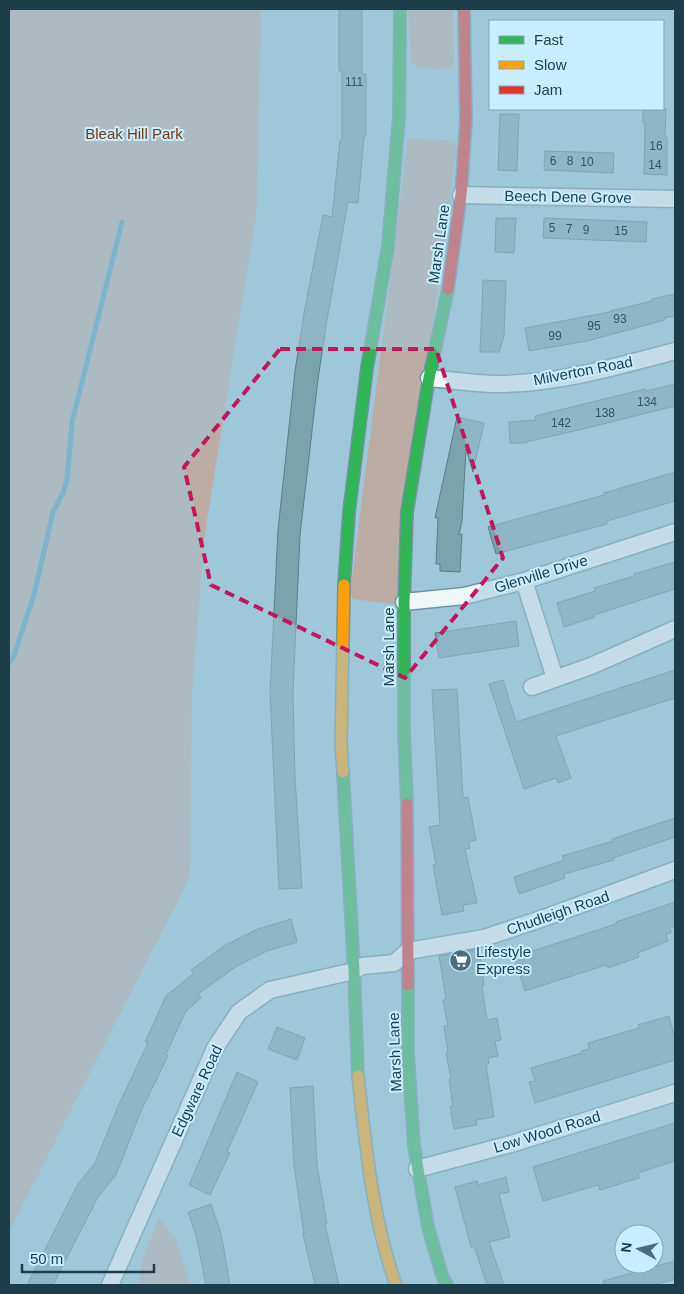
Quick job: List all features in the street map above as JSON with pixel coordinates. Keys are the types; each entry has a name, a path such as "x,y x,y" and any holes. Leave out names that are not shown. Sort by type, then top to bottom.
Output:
{"main road":[{"path":"396,1285 388,1263 371,1191 357,1071 354,971 341,744 342,605 349,512 367,368 388,246 398,116 400,9"},
{"name":"Marsh Lane","path":"447,1285 442,1275 428,1227 417,1169 408,1055 408,838 404,733 404,602 407,512 429,378 450,278 461,195 466,120 464,9"}],"street":[{"name":"Beech Dene Grove","path":"461,195 675,199"},
{"name":"Milverton Road","path":"429,378 498,384 544,381 605,370 675,351"},
{"name":"Glenville Drive","path":"404,602 464,596 524,581 675,532"},
{"path":"524,581 555,678"},
{"path":"532,687 591,666 675,630"},
{"name":"Chudleigh Road","path":"408,951 484,938 675,870"},
{"name":"Edgware Road","path":"110,1285 215,1048 239,1012 270,990 354,971 362,966 394,963 408,951"},
{"name":"Low Wood Road","path":"417,1169 511,1144 675,1093"}],"highlighted area":[{"path":"280,349 436,349 503,558 405,678 211,585 184,467"}],"green space":[{"name":"Bleak Hill Park","path":"9,9 261,9 257,210 205,532 192,697 190,877 9,1232"},
{"path":"408,9 453,9 454,64 448,69 416,68 415,63 411,63"},
{"path":"408,140 452,141 456,144 457,148 395,602 392,604 353,599 350,594"},
{"path":"159,1217 176,1239 190,1285 140,1285 142,1261"}],"building":[{"path":"339,9 362,9 362,74 366,74 366,136 364,136 358,203 348,202 327,320 318,379 300,535 293,693 295,777 302,888 279,889 270,692 278,530 295,371 305,308 323,215 332,217 340,140 342,140 342,71 339,71"},
{"path":"666,109 667,175 644,174 645,122 643,122 643,110"},
{"path":"500,114 519,114 517,171 498,170"},
{"path":"545,151 614,153 613,173 544,170"},
{"path":"496,218 516,218 514,253 495,252"},
{"path":"544,218 647,222 646,242 543,238"},
{"path":"483,280 506,281 504,336 499,352 480,352"},
{"path":"675,294 675,316 664,318 665,320 587,341 529,351 525,328 610,312"},
{"path":"675,384 675,406 526,443 510,443 509,422 536,420 535,416 645,389 646,391"},
{"path":"457,417 484,423 473,472 466,449 462,521 459,535 462,534 460,572 440,571 440,564 436,564 438,518 435,518"},
{"path":"675,472 675,501 607,521 607,524 496,554 488,527 604,495 604,493"},
{"path":"675,562 675,589 594,615 595,617 564,627 557,603 595,591 594,588 634,576 634,574"},
{"path":"516,621 519,646 439,658 435,633"},
{"path":"675,670 675,698 556,736 571,778 558,783 556,778 524,789 489,684 503,680 516,722"},
{"path":"457,689 463,798 468,797 476,840 469,842 470,848 465,849 477,903 463,905 464,911 442,915 433,865 436,865 429,827 440,825 432,690"},
{"path":"675,818 675,837 613,858 614,860 564,874 565,878 519,894 514,877 564,860 562,856 613,841 612,839"},
{"path":"675,902 675,926 670,927 671,933 666,934 668,941 638,953 639,957 608,968 606,965 525,991 514,957 616,924 616,922"},
{"path":"291,919 297,942 267,951 237,966 198,994 201,998 186,1011 166,1054 168,1056 141,1111 116,1175 98,1197 53,1285 27,1285 78,1184 95,1163 119,1104 148,1043 145,1042 166,996 194,973 191,970 224,946 258,929"},
{"path":"479,949 487,1020 497,1018 501,1040 495,1041 498,1056 488,1058 489,1064 486,1064 494,1117 476,1120 477,1125 454,1129 450,1106 453,1106 449,1079 451,1079 446,1053 448,1053 444,1026 448,1026 443,1000 446,999 439,956"},
{"path":"669,1016 675,1039 675,1060 535,1103 529,1082 535,1081 531,1068 582,1053 581,1051 589,1049 588,1043 639,1028 638,1025"},
{"path":"277,1027 305,1038 297,1060 268,1049"},
{"path":"237,1072 258,1082 227,1152 230,1153 210,1195 189,1185"},
{"path":"313,1086 317,1165 327,1224 325,1224 339,1285 315,1285 303,1234 294,1166 290,1088"},
{"path":"675,1123 675,1161 638,1173 639,1178 600,1190 598,1185 543,1201 533,1167"},
{"path":"506,1177 509,1192 499,1194 510,1237 489,1242 504,1285 487,1285 474,1246 471,1247 455,1187 477,1181 478,1185"},
{"path":"211,1204 221,1233 230,1285 206,1285 196,1235 188,1212"},
{"path":"675,1261 675,1279 654,1285 604,1285 603,1281 628,1274 664,1274 664,1264"}],"waterway":[{"path":"9,663 13,658 34,595 53,512 67,481 72,422 122,222"}],"traffic: fast":[{"path":"344,585 349,512 367,368 388,246 399,116 400,9"},
{"path":"407,804 404,733 404,602 407,512 429,378 448,289"},
{"path":"343,772 358,1076"},
{"path":"408,985 408,1055 414,1146 428,1227 442,1275 447,1285"}],"traffic: slow":[{"path":"343,772 341,744 344,585"},
{"path":"358,1076 371,1182 381,1234 396,1285"}],"traffic: jam":[{"path":"448,289 461,195 466,120 464,9"},
{"path":"407,804 408,985"}],"place":[{"name":"Lifestyle Express","path":"460,961"}]}
